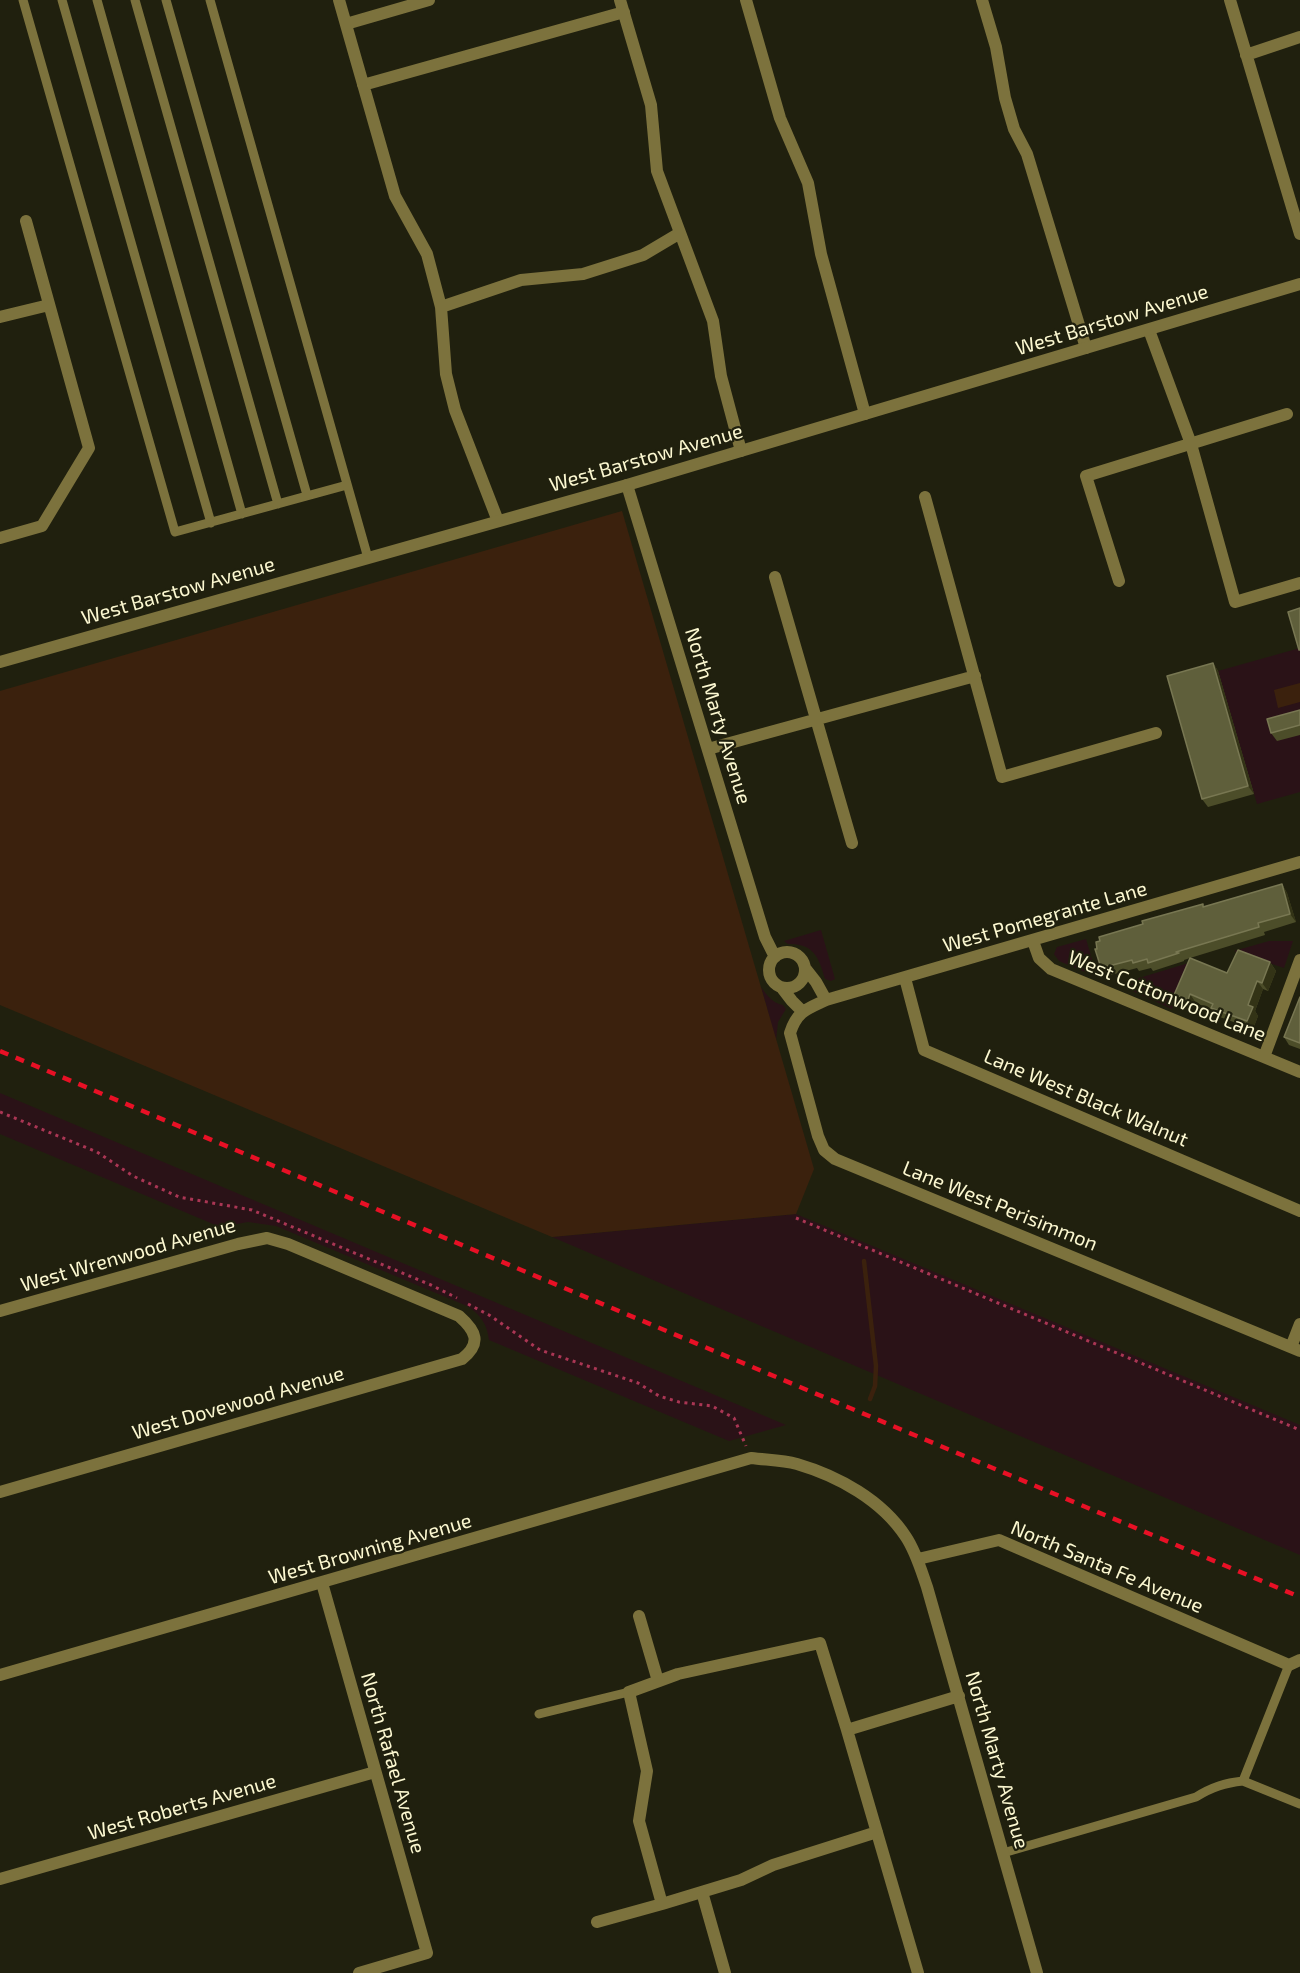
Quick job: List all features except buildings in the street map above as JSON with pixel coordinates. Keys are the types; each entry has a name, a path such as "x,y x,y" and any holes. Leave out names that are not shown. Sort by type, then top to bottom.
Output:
{"street":[{"path":"339,0 395,196 427,254 441,307 447,374 455,410 498,521"},
{"path":"346,24 429,0"},
{"path":"746,0 780,118 808,183 821,254 865,414"},
{"path":"982,0 996,47 1005,98 1014,129 1027,154 1086,348"},
{"path":"1230,0 1300,234"},
{"path":"363,85 622,6 651,105 657,171 713,321 722,376 741,451"},
{"path":"1246,55 1300,37"},
{"path":"0,538 42,526 89,448 26,221"},
{"path":"441,307 521,280 583,274 643,255 680,233"},
{"name":"West Barstow Avenue","path":"0,662 627,485 1300,284"},
{"path":"0,317 49,305"},
{"path":"1149,330 1191,444 1235,602 1300,583"},
{"path":"1119,581 1086,476 1287,414"},
{"name":"North Marty Avenue","path":"627,485 765,938 775,957 770,963 769,975 772,981 782,988 802,1011"},
{"path":"925,497 1002,777 1156,733"},
{"path":"775,577 852,843"},
{"path":"708,749 975,676"},
{"name":"West Pomegrante Lane","path":"802,1011 826,1000 1300,862"},
{"name":"West Cottonwood Lane","path":"1033,941 1039,958 1051,969 1300,1072"},
{"path":"775,957 784,952 796,954 816,981 826,1000"},
{"path":"1264,1057 1300,960"},
{"path":"782,988 799,984 805,968"},
{"name":"Lane West Black Walnut","path":"905,978 924,1050 1300,1211"},
{"name":"Lane West Perisimmon","path":"802,1011 793,1022 790,1033 818,1136 824,1150 835,1159 1296,1349"},
{"name":"West Wrenwood Avenue","path":"0,1311 238,1244 267,1238 288,1244 459,1316 470,1326 475,1338"},
{"path":"1296,1349 1300,1324"},
{"name":"West Dovewood Avenue","path":"0,1492 462,1359 472,1351 475,1338"},
{"name":"West Browning Avenue","path":"0,1675 751,1458 794,1464 829,1475 857,1491 882,1510 905,1535 918,1559"},
{"name":"North Santa Fe Avenue","path":"918,1559 999,1540 1294,1663"},
{"name":"North Marty Avenue","path":"918,1559 1037,1973"},
{"name":"North Rafael Avenue","path":"322,1583 427,1953 360,1973"},
{"path":"639,1616 658,1681"},
{"path":"662,1904 639,1821 647,1771 629,1692 678,1674 820,1643 918,1973"},
{"path":"847,1730 959,1696"},
{"name":"West Roberts Avenue","path":"0,1879 375,1772"},
{"path":"597,1922 741,1880 795,1858 877,1832"},
{"path":"702,1892 725,1973"}],"lane":[{"path":"23,0 175,532 347,484"},
{"path":"62,0 211,522"},
{"path":"97,0 242,514"},
{"path":"135,0 278,504"},
{"path":"166,0 307,495"},
{"path":"210,0 368,558"},
{"path":"1243,1781 1294,1663"},
{"path":"539,1714 629,1692"},
{"path":"1004,1853 1196,1797 1212,1787 1228,1782 1243,1781 1300,1804"}],"path":[{"path":"796,1218 1300,1430"}],"shaded area":[{"path":"622,511 814,1169 796,1214 552,1237 0,1005 0,691"},
{"path":"1300,648 1300,792 1257,804 1218,671"},
{"path":"1300,683 1300,702 1278,708 1274,690"},
{"path":"821,930 835,979 831,981 825,979 814,953 803,946 788,944 784,941"},
{"path":"1086,939 1097,977 1059,961 1054,954 1057,947"},
{"path":"1269,941 1293,941 1284,968 1234,951"},
{"path":"1192,962 1172,1009 1126,988 1139,978"},
{"path":"761,987 770,998 786,1009 778,1022 776,1041"},
{"path":"0,1093 786,1425 729,1441 489,1340 482,1320 467,1306 276,1226 248,1222 220,1227 0,1134"},
{"path":"796,1214 1300,1425 1300,1555 552,1237"}],"waterway":[{"path":"864,1261 876,1366 875,1386 870,1399"}],"railway":[{"path":"0,1051 1300,1597"}]}
